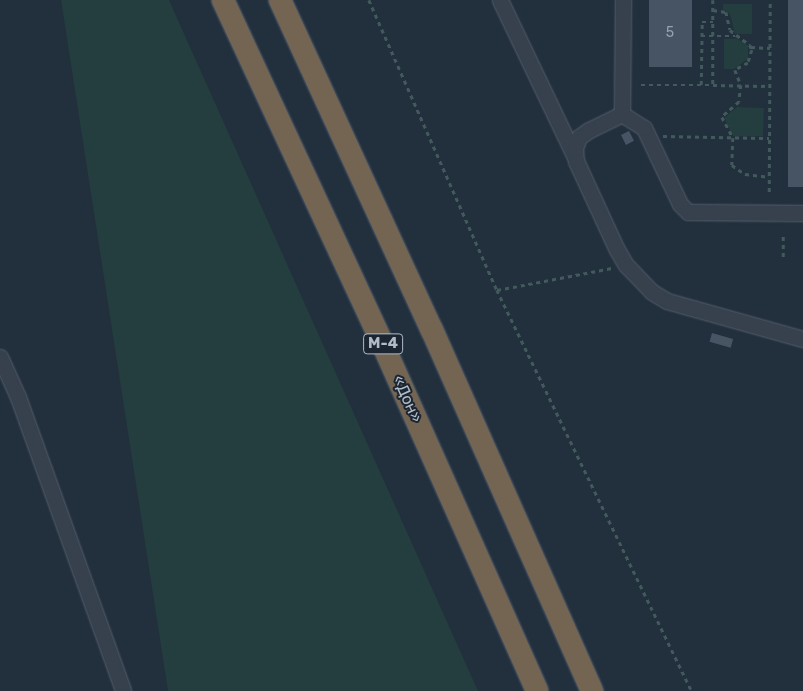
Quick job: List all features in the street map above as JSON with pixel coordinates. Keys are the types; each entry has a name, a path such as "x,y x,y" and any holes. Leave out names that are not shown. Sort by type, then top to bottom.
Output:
{"highway":[{"name":"«Дон»","path":"223,0 384,347 537,691"},
{"path":"280,0 432,330 592,691"}],"street":[{"path":"500,0 626,265 652,292 668,301 803,339"},
{"path":"622,114 623,0"},
{"path":"576,161 574,148 579,137 622,114"},
{"path":"622,114 644,128 680,204 688,212 803,214"},
{"path":"0,357 18,397 123,691"}],"path":[{"path":"369,0 497,290 692,691"},
{"path":"713,85 714,0"},
{"path":"769,192 770,0"},
{"path":"713,10 726,12 730,30 751,47 770,48"},
{"path":"701,85 702,22 713,22"},
{"path":"702,36 737,36"},
{"path":"751,47 752,57 735,70 742,86 740,102 722,117 733,138 731,159 737,171 769,177"},
{"path":"642,85 769,86"},
{"path":"657,136 769,138"},
{"path":"783,233 783,257"},
{"path":"497,290 626,265"}],"green space":[{"path":"61,0 169,0 478,691 168,691"},
{"path":"723,4 752,4 752,34 735,34 730,14 723,9"},
{"path":"724,39 737,39 748,45 748,59 734,69 724,69"},
{"path":"737,107 764,108 763,136 733,136 724,118"}],"building":[{"path":"649,0 692,0 692,67 649,67"},
{"path":"788,0 803,0 803,187 788,187"},
{"path":"629,131 634,141 626,145 621,135"},
{"path":"712,333 733,339 731,348 710,342"}]}
